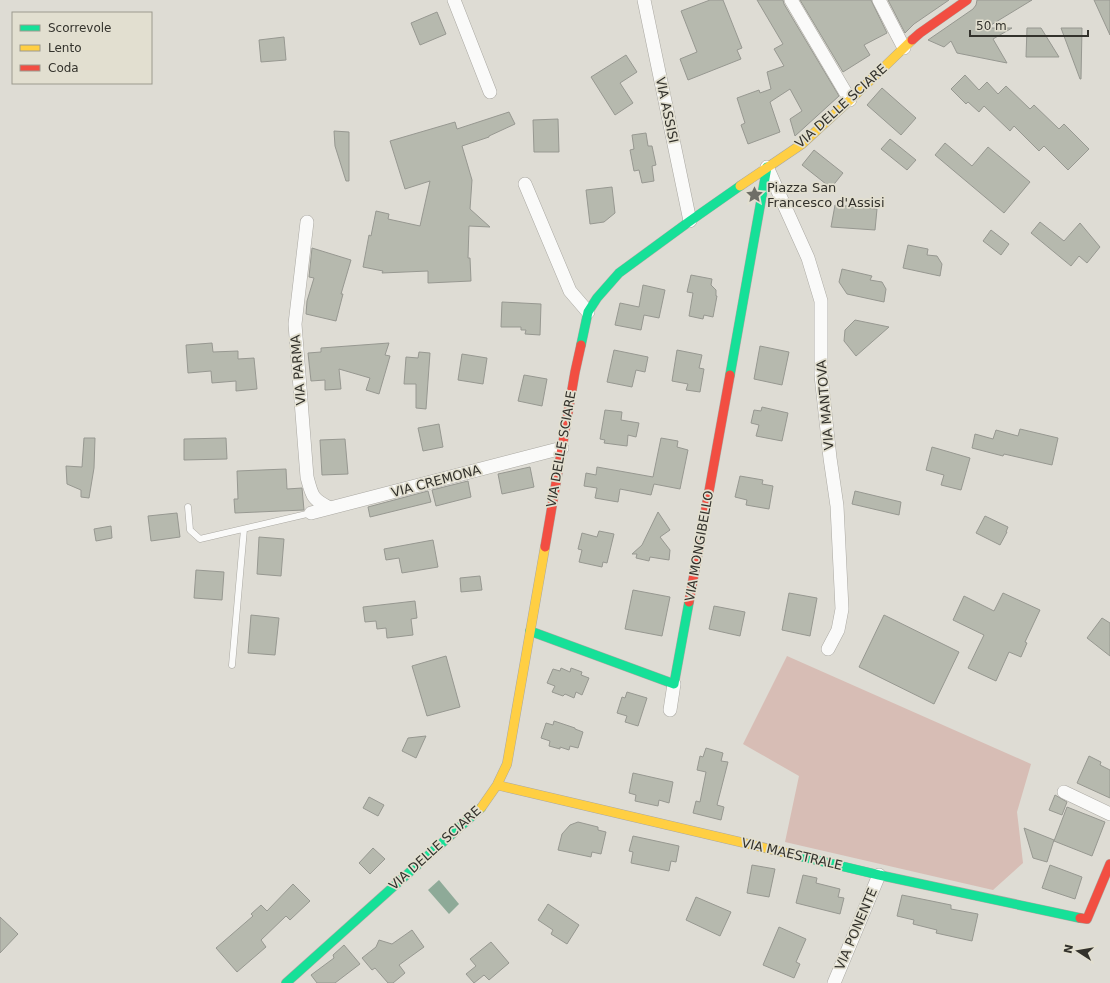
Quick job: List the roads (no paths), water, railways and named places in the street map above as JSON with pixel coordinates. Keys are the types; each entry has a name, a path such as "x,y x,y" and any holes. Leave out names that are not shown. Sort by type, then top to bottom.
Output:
{"street":[{"path":"454,0 490,92"},
{"name":"VIA ASSISI","path":"644,0 690,221"},
{"path":"791,0 850,100"},
{"path":"879,0 904,48"},
{"name":"VIA DELLE SCIARE","path":"286,983 480,809 497,786 507,764 575,372 588,312 596,298 619,273 690,221 802,144 920,33 967,0"},
{"name":"VIA MONGIBELLO","path":"674,684 768,167"},
{"name":"VIA MANTOVA","path":"768,167 808,258 820,301 821,375 837,506 842,609 838,630 828,649"},
{"path":"525,184 570,290 588,312"},
{"name":"VIA PARMA","path":"307,222 295,324 307,477 311,494 319,503 330,508"},
{"name":"VIA CREMONA","path":"311,513 562,448"},
{"path":"530,631 674,684 670,710"},
{"name":"VIA MAESTRALE","path":"497,786 879,875 1087,919 1110,864"},
{"path":"1064,792 1110,814"},
{"name":"VIA PONENTE","path":"834,983 879,875"}],"lane":[{"path":"188,507 190,530 200,539 311,513"},
{"path":"232,665 244,529"}],"place":[{"name":"Piazza San Francesco d'Assisi","path":"754,194"}]}
